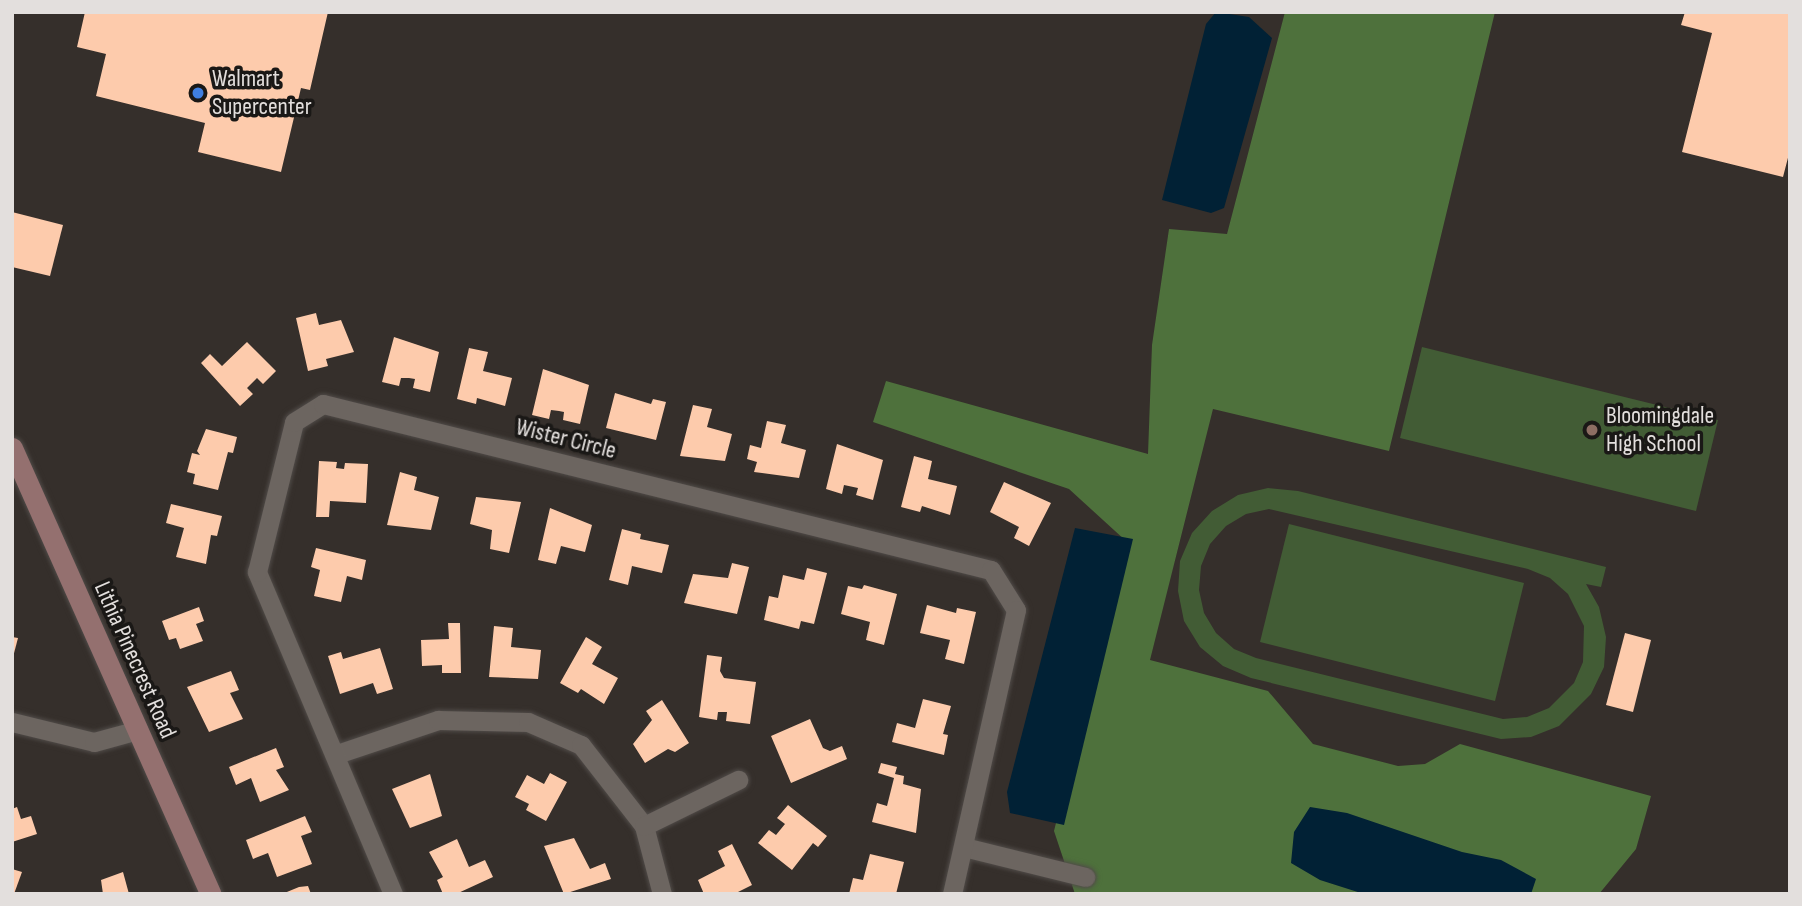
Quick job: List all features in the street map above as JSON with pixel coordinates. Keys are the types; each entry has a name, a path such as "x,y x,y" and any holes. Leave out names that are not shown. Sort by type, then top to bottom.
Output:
{"main road":[{"name":"Lithia Pinecrest Road","path":"12,448 211,894"}],"street":[{"name":"Wister Circle","path":"393,894 337,754 257,572 294,422 323,404 991,570 1016,610 952,894"},
{"path":"337,754 438,720 528,722 581,745 644,826 662,894"},
{"path":"12,722 94,742 138,730"},
{"path":"644,826 738,780"},
{"path":"964,847 1085,877"}],"green space":[{"path":"1285,12 1495,12 1389,451 1213,409 1150,660 1268,691 1313,744 1398,766 1425,764 1460,744 1651,796 1636,849 1599,894 1075,894 1054,831 1126,541 1069,489 873,422 886,381 1148,454 1152,345 1169,229 1227,234"},
{"path":"1422,347 1718,420 1696,511 1400,438"},
{"path":"1268,488 1298,491 1606,567 1601,587 1586,584 1599,607 1606,637 1604,667 1591,694 1559,726 1531,737 1501,739 1251,678 1223,666 1200,647 1184,621 1178,591 1180,561 1192,533 1212,511 1238,495","holes":["1269,509 1528,569 1550,578 1568,594 1584,626 1583,662 1574,683 1549,708 1527,717 1503,719 1256,658 1234,649 1216,633 1204,613 1199,590 1201,566 1210,544 1226,526 1246,514"]},
{"path":"1289,524 1524,583 1495,701 1260,642"}],"water":[{"path":"1216,12 1249,17 1272,38 1224,208 1211,213 1162,200 1206,24"},
{"path":"1075,528 1133,539 1064,825 1010,813 1007,792"},
{"path":"1310,807 1347,813 1462,852 1501,860 1536,879 1531,894 1364,894 1320,880 1291,863 1294,832"}],"building":[{"name":"Walmart Supercenter","path":"85,12 328,12 310,90 301,88 281,172 198,152 205,123 96,96 106,54 77,47"},
{"path":"1685,12 1790,12 1790,150 1783,177 1682,152 1712,33 1681,25"},
{"path":"12,212 63,225 50,276 12,267"},
{"path":"316,313 319,325 341,320 354,352 326,359 328,366 308,371 296,318"},
{"path":"394,337 439,352 430,392 413,388 415,379 401,378 399,386 382,382"},
{"path":"247,342 276,371 263,384 257,378 247,388 253,394 240,406 201,363 210,354 222,366"},
{"path":"469,348 488,352 483,371 512,378 505,406 477,398 476,404 457,399"},
{"path":"543,369 589,385 580,424 563,420 564,412 559,411 551,410 549,419 532,415"},
{"path":"615,393 651,404 653,399 666,402 656,440 606,428"},
{"path":"693,405 712,409 707,427 732,434 725,461 680,456"},
{"path":"767,421 786,425 781,443 806,450 799,478 754,472 757,462 747,459 750,445 761,448"},
{"path":"206,429 237,437 233,453 228,452 218,490 193,484 195,474 187,472 192,453 200,455 197,451"},
{"path":"837,444 883,460 873,500 856,495 858,488 844,485 842,494 826,489"},
{"path":"914,456 932,461 928,479 957,486 950,515 922,506 920,512 901,507"},
{"path":"319,461 337,462 336,468 344,469 345,463 368,464 366,503 330,501 329,517 316,517"},
{"path":"400,472 417,477 414,490 439,497 431,530 387,525"},
{"path":"1004,482 1051,503 1029,546 1014,538 1019,527 990,512"},
{"path":"476,497 521,502 509,553 490,549 492,530 470,524"},
{"path":"171,504 222,516 217,536 211,535 206,564 176,557 184,528 166,523"},
{"path":"550,508 592,525 585,552 561,546 556,564 538,560"},
{"path":"622,529 641,534 640,539 669,545 662,573 632,566 628,585 609,580"},
{"path":"316,548 366,560 362,580 347,576 341,602 314,596 320,570 311,567"},
{"path":"732,563 749,567 737,614 684,603 693,574 728,578"},
{"path":"807,568 827,573 814,624 801,621 799,629 764,620 769,596 778,598 783,575 804,580"},
{"path":"864,585 897,594 884,645 866,640 870,622 841,614 848,586 862,589"},
{"path":"927,605 956,613 957,608 976,612 964,664 945,659 950,640 920,633"},
{"path":"199,607 204,621 196,624 203,641 180,649 176,638 169,640 162,621"},
{"path":"448,623 460,623 461,673 442,673 442,665 422,666 421,640 449,639"},
{"path":"494,626 513,628 511,647 541,650 538,679 489,677"},
{"path":"1625,633 1651,640 1633,712 1606,705"},
{"path":"12,637 18,638 13,657 12,657"},
{"path":"586,637 602,647 592,664 618,678 604,704 581,689 578,693 560,683"},
{"path":"380,648 393,689 377,694 373,683 340,694 328,656 341,652 343,659"},
{"path":"707,655 722,657 720,671 724,678 756,682 750,724 726,721 727,712 718,712 717,720 699,717"},
{"path":"231,671 239,690 230,693 243,719 209,732 187,687"},
{"path":"923,699 951,706 943,734 948,735 944,755 892,742 897,723 915,728"},
{"path":"662,700 689,743 675,752 668,749 645,763 633,744 652,720 646,711"},
{"path":"810,719 823,748 830,751 842,746 847,759 791,783 771,736"},
{"path":"276,748 284,767 276,770 289,790 260,802 251,778 236,785 229,767"},
{"path":"881,763 897,767 895,774 904,776 903,784 921,789 916,833 872,822 877,803 887,806 894,778 878,773"},
{"path":"550,773 567,782 546,821 526,810 529,804 515,797 527,775 544,784"},
{"path":"430,774 442,816 410,828 392,789"},
{"path":"788,805 827,836 818,847 813,843 792,870 758,843 769,830 776,835 785,824 777,818"},
{"path":"17,807 21,819 31,816 37,834 12,842 12,809"},
{"path":"305,816 312,832 301,836 312,864 277,877 268,853 253,859 246,840"},
{"path":"574,838 590,869 605,863 611,879 564,894 544,846"},
{"path":"457,839 469,867 485,860 493,877 456,894 443,894 437,880 443,877 429,852"},
{"path":"732,844 752,885 734,894 704,894 698,880 725,866 718,851"},
{"path":"870,854 904,862 896,894 849,894 853,878 863,880"},
{"path":"12,869 22,872 14,894 12,894"},
{"path":"123,872 129,894 103,894 101,880"},
{"path":"308,886 311,894 282,894 299,887"}],"place":[{"name":"Walmart Supercenter","path":"198,93"},
{"name":"Bloomingdale High School","path":"1592,430"}]}
